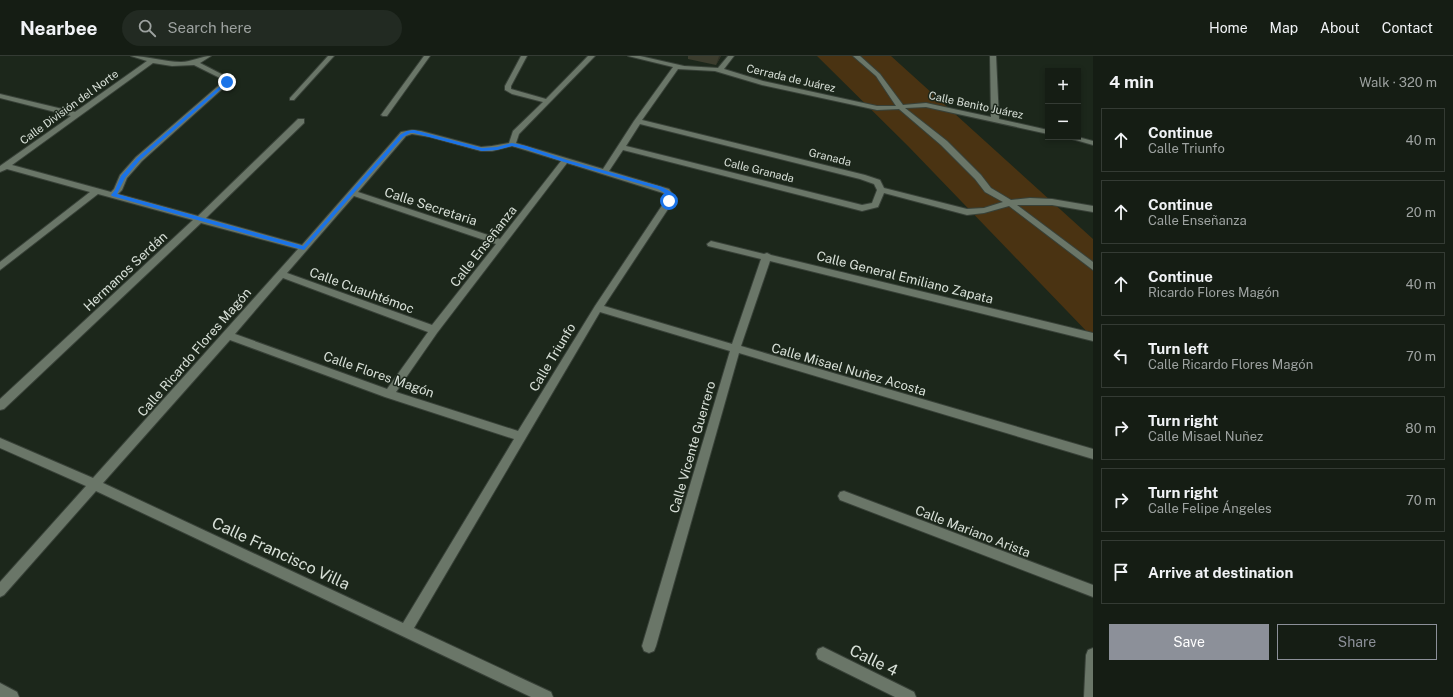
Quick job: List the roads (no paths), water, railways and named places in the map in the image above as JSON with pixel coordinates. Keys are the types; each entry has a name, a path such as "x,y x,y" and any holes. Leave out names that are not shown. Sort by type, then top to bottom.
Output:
{"street":[{"path":"134,56 150,61 182,64 196,62 208,56"},
{"path":"292,99 331,56"},
{"path":"385,115 427,56"},
{"path":"524,56 508,86 508,90 514,93 547,101"},
{"path":"566,161 512,144 516,133 592,56"},
{"name":"Cerrada de Juárez","path":"631,56 676,66 719,71 762,83 882,109 900,106"},
{"path":"658,62 664,56"},
{"path":"719,71 732,56"},
{"path":"856,56 878,75 900,106 910,117 944,143 978,177 988,190 1010,203 1093,267"},
{"path":"992,56 995,120"},
{"name":"Calle División del Norte","path":"3,168 150,61"},
{"path":"113,195 118,190 123,177 138,159 226,84 228,80 225,77 201,68 196,62"},
{"path":"605,172 676,66"},
{"path":"0,96 76,115"},
{"name":"Calle Benito Juárez","path":"900,106 915,104 926,105 1045,131"},
{"name":"Hermanos Serdán","path":"0,406 200,219 301,121"},
{"name":"Granada","path":"638,121 872,180 879,184 880,190 975,212 1022,201 1052,202 1093,210"},
{"name":"Calle Ricardo Flores Magón","path":"0,591 96,485 401,136 409,132 420,132 482,149 497,148 512,144"},
{"path":"1081,140 1093,143"},
{"name":"Calle Granada","path":"622,147 862,208 870,208 875,205 880,190"},
{"name":"Calle Triunfo","path":"405,631 598,308 669,201 669,193 660,188 566,161"},
{"name":"Calle Enseñanza","path":"389,394 434,330 566,161"},
{"path":"3,168 113,195 304,248"},
{"path":"0,267 96,191"},
{"name":"Calle Secretaria","path":"352,193 502,243"},
{"name":"Calle General Emiliano Zapata","path":"711,244 767,256 1093,337"},
{"name":"Calle Vicente Guerrero","path":"649,646 736,349 767,256"},
{"name":"Calle Cuauhtémoc","path":"281,274 434,330"},
{"name":"Calle Misael Nuñez Acosta","path":"598,308 1093,454"},
{"name":"Calle Flores Magón","path":"228,335 389,394 521,437"},
{"name":"Calle Francisco Villa","path":"0,443 96,485 546,697"},
{"name":"Calle Mariano Arista","path":"844,496 1093,591"},
{"name":"Calle 4","path":"823,654 909,697"},
{"path":"1091,697 1093,654"},
{"path":"0,690 12,697"}]}
